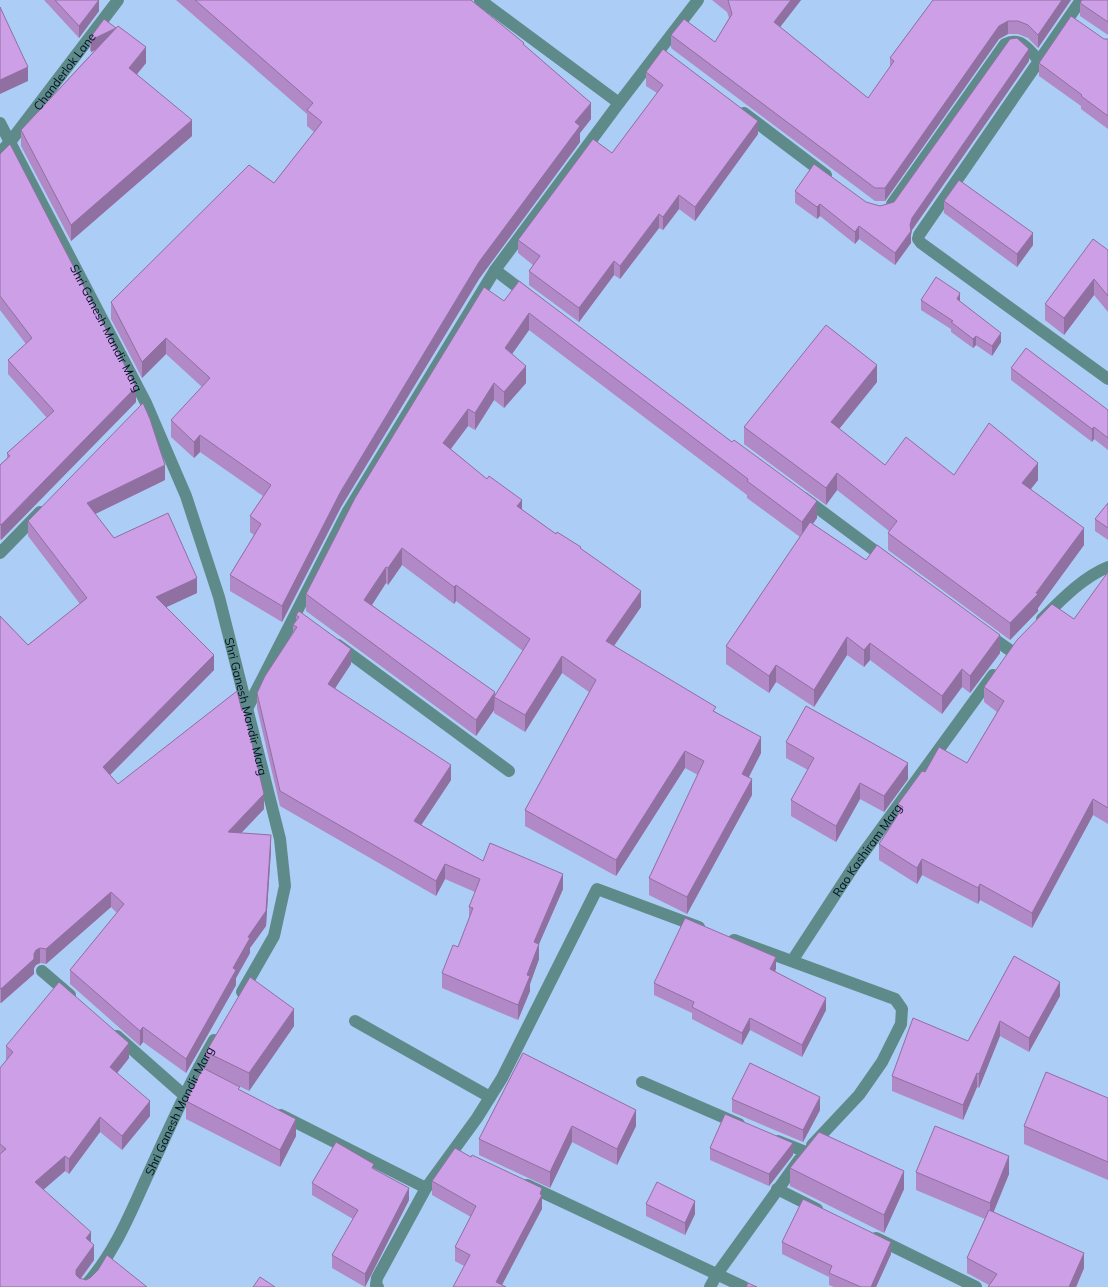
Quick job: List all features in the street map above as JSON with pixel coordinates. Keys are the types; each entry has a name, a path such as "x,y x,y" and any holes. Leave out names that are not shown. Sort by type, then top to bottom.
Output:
{"street":[{"name":"Chanderlok Lane","path":"0,153 118,0"},
{"path":"480,0 619,103"},
{"path":"248,707 299,616 348,511 495,270 619,103 664,53 698,0"},
{"path":"1081,0 1072,20 1039,60 918,239 1108,379"},
{"path":"884,211 890,207 1005,44 1012,40 1020,42 1039,60"},
{"path":"732,104 834,181"},
{"name":"Shri Ganesh Mandir Marg","path":"0,123 143,406 186,496 220,597 280,839 285,886 274,936 235,1005"},
{"path":"495,270 534,299"},
{"path":"796,493 900,569"},
{"path":"0,553 51,500"},
{"path":"1031,631 1057,603 1098,571 1108,567"},
{"name":"Rao Kashiram Marg","path":"792,961 854,866 1008,656 979,628"},
{"path":"327,637 509,771"},
{"path":"378,1287 376,1285 377,1278 426,1188 457,1153 502,1078 597,889 708,930"},
{"path":"710,1287 717,1274 806,1152 859,1095 882,1062 901,1024 902,1009 895,999 727,937"},
{"path":"42,971 80,1004"},
{"path":"355,1021 490,1097"},
{"path":"110,1030 185,1096"},
{"name":"Shri Ganesh Mandir Marg","path":"84,1287 91,1280 120,1236 185,1096 200,1075 220,1030"},
{"path":"642,1082 747,1127"},
{"path":"266,1108 426,1188"},
{"path":"764,1135 806,1152"},
{"path":"515,1180 744,1287"},
{"path":"777,1190 829,1215"},
{"path":"863,1232 976,1287"}],"building":[{"path":"55,0 99,0 79,26"},
{"path":"195,0 471,0 524,43 591,103 575,122 580,126 479,262 341,491 282,606 230,575 261,524 250,516 271,485 200,435 194,442 171,420 210,378 166,338 142,362 111,302 249,165 274,183 322,122 307,110 313,103"},
{"path":"728,0 791,0 774,22 868,98 894,61 890,58 933,0 1062,0 1038,35 1028,25 1018,21 1008,21 999,26 885,188 875,188 671,35 684,19 715,42 732,14"},
{"path":"1082,0 1108,0 1108,22 1080,3"},
{"path":"0,7 28,67 0,80"},
{"path":"1071,16 1104,39 1108,39 1108,116 1039,63"},
{"path":"104,19 116,28 91,40 90,38"},
{"path":"118,26 146,47 129,68 192,120 71,225 21,130"},
{"path":"1017,38 1029,49 912,218 911,231 895,253 859,226 855,232 820,204 817,207 795,191 814,164 866,202 880,206 894,202 1010,39"},
{"path":"663,49 758,121 695,207 679,195 663,217 659,214 620,266 614,261 579,308 529,271 540,256 518,240 593,139 612,153 663,85 646,72"},
{"path":"10,144 136,387 1,525 0,465 10,456 7,453 54,411 8,360 32,338 0,296 0,154"},
{"path":"959,180 1033,233 1017,254 944,201"},
{"path":"1093,239 1108,250 1108,296 1094,279 1064,318 1045,304"},
{"path":"936,277 960,293 957,299 1001,333 992,346 976,336 973,339 951,322 953,321 921,300"},
{"path":"519,281 732,442 734,440 817,501 802,522 529,313 505,348 526,366 504,392 494,383 475,413 468,409 443,443 487,479 489,476 522,500 517,506 556,534 557,532 581,547 641,591 606,641 716,707 713,711 761,737 742,774 752,779 687,897 649,878 704,761 685,751 616,860 525,810 596,680 562,656 525,715 494,697 530,639 456,585 454,587 402,548 388,568 386,567 364,600 495,692 476,720 306,594 355,498 484,287 504,301"},
{"path":"826,325 877,365 831,422 885,465 906,437 954,475 989,423 1038,463 1022,483 1084,528 1036,593 1038,594 1010,623 888,533 897,521 837,473 826,488 744,427"},
{"path":"1026,348 1108,410 1108,438 1094,427 1092,429 1011,368"},
{"path":"143,403 165,465 87,503 114,538 168,513 197,578 156,597 214,655 103,767 118,784 237,691 242,711 244,709 264,794 228,832 271,835 266,911 248,937 250,938 233,968 236,970 186,1059 143,1027 140,1031 70,970 124,904 111,892 46,949 40,948 36,950 34,959 0,988 0,616 28,645 87,598 28,521"},
{"path":"1108,503 1108,528 1095,519"},
{"path":"810,522 866,560 877,545 1000,635 970,676 962,669 942,696 870,643 864,650 847,637 814,690 776,665 769,676 726,646"},
{"path":"1108,572 1108,808 1093,799 1032,913 980,884 978,888 922,859 917,868 879,844 903,807 898,804 922,771 925,772 939,747 967,763 1004,701 984,687 1017,640 1052,604 1074,619"},
{"path":"299,611 351,649 328,684 451,765 414,821 483,861 490,843 563,874 534,942 539,944 527,975 530,976 518,1005 442,973 453,945 458,947 473,908 469,907 480,879 445,864 436,881 280,791 257,693 265,676 297,627 293,625 299,617 296,615"},
{"path":"806,706 908,763 884,796 860,783 836,826 791,800 814,758 786,742"},
{"path":"685,918 776,957 770,969 826,998 802,1045 750,1018 742,1033 692,1007 694,1002 654,983"},
{"path":"1014,956 1060,982 1029,1038 1000,1021 979,1074 977,1073 963,1105 892,1076 913,1018 968,1041"},
{"path":"250,977 294,1009 249,1073 206,1052"},
{"path":"59,982 129,1043 110,1067 150,1101 122,1136 100,1117 69,1159 65,1156 35,1182 91,1232 86,1238 94,1245 76,1270 76,1275 79,1278 86,1280 90,1278 98,1270 107,1255 147,1287 0,1287 0,1154 6,1149 0,1144 0,1068 13,1052 6,1046"},
{"path":"523,1053 636,1110 617,1149 572,1126 550,1172 479,1139"},
{"path":"750,1063 820,1097 803,1130 732,1099"},
{"path":"203,1068 240,1087 238,1089 296,1119 280,1150 186,1101"},
{"path":"1046,1072 1108,1098 1108,1162 1024,1126"},
{"path":"725,1114 793,1143 769,1174 710,1148"},
{"path":"935,1126 1009,1156 990,1203 916,1172"},
{"path":"819,1132 904,1171 884,1215 790,1168"},
{"path":"336,1142 374,1164 372,1168 409,1188 365,1274 332,1255 358,1210 312,1183"},
{"path":"455,1148 542,1188 540,1194 542,1195 496,1282 506,1287 453,1287 470,1255 455,1247 476,1206 432,1181"},
{"path":"657,1182 695,1201 685,1223 646,1204"},
{"path":"803,1199 891,1242 871,1287 861,1287 829,1273 832,1266 782,1242"},
{"path":"989,1210 1084,1253 1069,1287 988,1287 997,1274 967,1258"},
{"path":"260,1277 275,1287 253,1287"},
{"path":"748,1283 757,1287 746,1287"}]}
